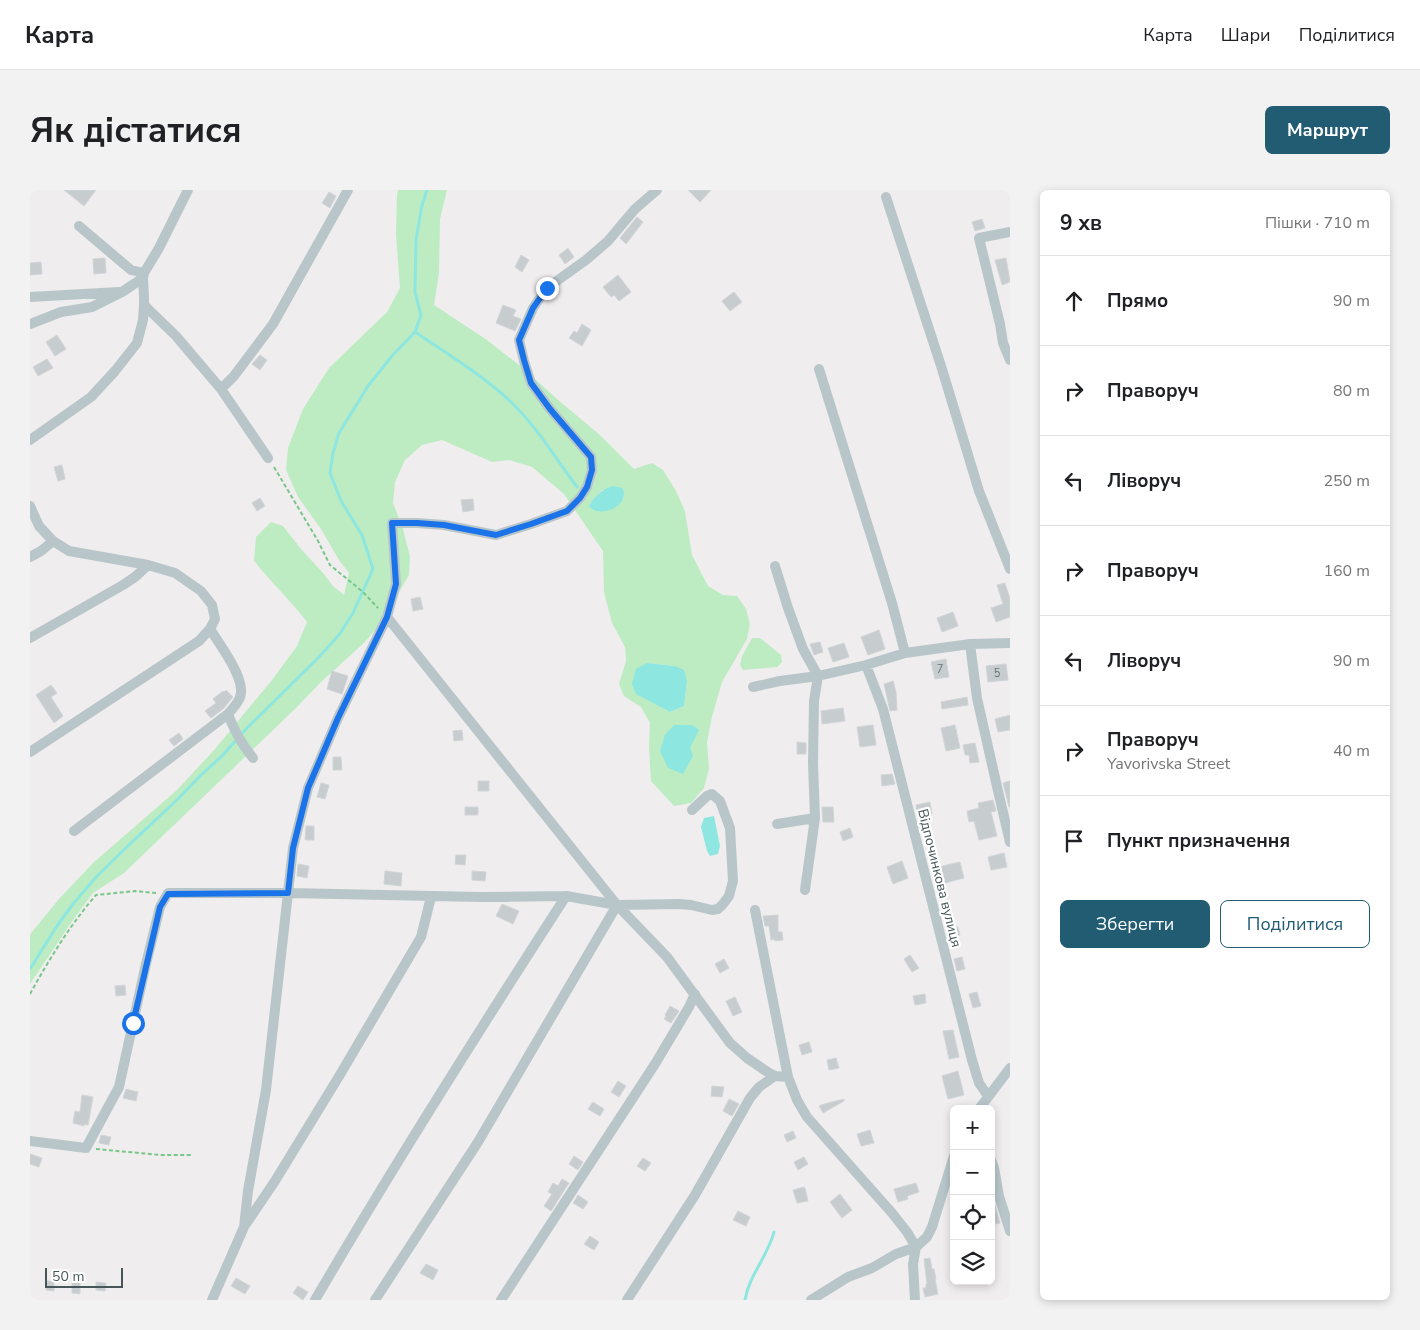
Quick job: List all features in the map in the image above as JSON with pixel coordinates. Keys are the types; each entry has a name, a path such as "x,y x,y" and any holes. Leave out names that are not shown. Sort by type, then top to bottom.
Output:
{"street":[{"path":"30,324 61,312 92,307 122,292 144,276 188,190"},
{"path":"221,389 234,376 273,324 348,190"},
{"path":"244,1227 248,1191 266,1090 293,848 308,788 338,718 387,617 396,584 392,523 444,525 496,535 567,511 580,498 587,487 592,470 591,457 550,409 531,383 519,340 533,308 547,288 586,260 608,241 635,209 657,190"},
{"path":"886,197 942,369 979,491 1010,569"},
{"path":"79,226 130,270 144,276"},
{"path":"1010,232 979,238 1003,344 1010,360"},
{"path":"30,440 91,397 137,343 143,320 144,276"},
{"path":"30,297 122,292"},
{"path":"144,305 176,336 221,389 268,458"},
{"path":"819,368 892,603 905,653"},
{"path":"30,506 39,526 53,541 69,551 175,572 201,591 212,605 214,619 210,628 199,641 30,752"},
{"path":"30,557 42,551 53,541"},
{"path":"30,638 123,585 148,566"},
{"path":"776,566 788,608 803,649 818,676 814,701 813,763 815,818 805,890"},
{"path":"387,617 616,905 667,957 730,1044 747,1058 775,1076 788,1077"},
{"path":"74,831 228,714 238,702 242,691 238,675 210,628"},
{"path":"753,687 818,676 866,665 905,653 970,644 1010,643"},
{"path":"970,644 977,698 1010,842"},
{"name":"Відпочинкова вулиця","path":"866,665 885,718 972,1060 979,1083 988,1096"},
{"path":"228,714 235,733 253,758"},
{"path":"30,1141 86,1148 119,1087 160,907 168,894 288,893 431,897 566,896 616,905 679,904 712,910 718,909 729,896 733,881 730,828 720,801 712,794 707,796 692,810"},
{"path":"777,824 815,818"},
{"path":"315,1300 356,1229 452,1074 566,896"},
{"path":"212,1300 244,1227 341,1073 421,937 431,897"},
{"path":"375,1300 478,1142 616,905"},
{"path":"755,910 788,1077 794,1092 804,1112 816,1128 892,1213 916,1247 914,1264 915,1300"},
{"path":"501,1300 655,1064 695,994"},
{"path":"982,1105 1010,1068"},
{"path":"627,1300 694,1195 750,1098 759,1088 775,1076"},
{"path":"812,1300 848,1277 872,1268 896,1254 916,1247 927,1237 950,1169"},
{"path":"995,1175 998,1196 1010,1231"}],"path":[{"path":"268,458 318,541 330,566 363,592 387,617"},
{"path":"30,994 51,955 96,894 135,891 168,894"},
{"path":"86,1148 161,1155 191,1155"}],"green space":[{"path":"398,190 447,190 440,219 439,273 434,305 487,340 523,368 601,436 634,469 652,463 663,470 676,491 685,511 692,555 708,586 723,595 737,596 746,609 750,624 747,639 722,682 712,717 707,742 709,769 704,788 691,803 674,806 651,781 650,723 641,707 624,696 619,684 626,661 625,647 612,623 604,592 603,551 564,494 532,467 509,460 492,462 442,440 422,445 405,460 395,482 393,503 403,529 410,557 409,575 382,622 364,643 322,681 124,873 93,893 30,984 30,935 32,932 59,899 93,863 177,790 215,749 272,680 297,646 307,622 254,561 256,537 271,522 283,526 333,586 344,595 349,573 298,497 286,470 288,448 303,409 329,368 387,312 400,288 396,234","holes":["602,490 624,497 618,505 604,511 590,504","647,663 675,666 687,681 684,706 670,712 636,693"]},
{"path":"752,638 760,638 781,655 782,662 777,667 743,670 740,665 742,656"}],"water":[{"path":"614,486 622,488 624,494 619,505 606,511 594,510 589,506 600,492"},
{"path":"647,663 675,666 684,670 687,681 684,706 670,712 636,694 632,684 636,669"},
{"path":"674,725 692,725 699,730 690,748 693,756 683,774 668,768 660,751 665,735"},
{"path":"714,816 720,846 718,854 710,856 701,827 704,818"}],"building":[{"path":"64,190 96,190 84,206"},
{"path":"688,190 711,190 700,202"},
{"path":"329,192 336,196 330,208 322,203"},
{"path":"637,217 643,222 626,244 620,238"},
{"path":"982,219 985,228 975,231 972,222"},
{"path":"568,248 574,257 565,264 559,255"},
{"path":"521,255 529,260 522,272 515,267"},
{"path":"105,258 106,273 94,274 93,259"},
{"path":"1006,258 1010,282 1002,285 995,260"},
{"path":"41,262 42,274 30,275 30,263"},
{"path":"618,275 631,292 619,301 614,295 611,297 603,287"},
{"path":"734,292 742,302 730,311 722,301"},
{"path":"503,305 516,310 513,316 521,319 515,331 496,323"},
{"path":"582,324 591,330 582,346 569,338 574,331 577,333"},
{"path":"57,335 66,349 55,356 46,342"},
{"path":"260,355 267,360 260,370 252,364"},
{"path":"47,359 53,368 38,376 33,367"},
{"path":"62,465 65,479 58,481 54,467"},
{"path":"260,498 265,506 257,511 252,503"},
{"path":"473,499 474,510 463,512 461,500"},
{"path":"1005,583 1010,599 1010,617 996,622 991,608 1003,604 997,585"},
{"path":"420,597 423,609 413,611 411,599"},
{"path":"953,612 958,626 942,632 937,618"},
{"path":"879,630 885,649 868,655 861,637"},
{"path":"820,642 823,652 814,655 810,644"},
{"path":"844,643 849,657 833,662 828,648"},
{"path":"946,659 949,677 935,679 931,662"},
{"path":"1006,664 1008,680 988,682 986,666"},
{"path":"332,671 348,676 342,694 327,689"},
{"path":"893,681 897,710 890,711 884,684"},
{"path":"51,685 57,693 51,697 63,716 54,723 36,695"},
{"path":"226,690 233,697 223,709 211,718 205,711 216,703 213,699"},
{"path":"967,697 968,705 942,709 941,702"},
{"path":"843,708 845,721 822,724 821,711"},
{"path":"1010,715 1010,730 998,732 995,719"},
{"path":"873,725 876,745 860,747 857,727"},
{"path":"955,725 960,748 946,751 941,728"},
{"path":"462,730 463,740 454,741 453,731"},
{"path":"179,733 183,739 174,746 169,740"},
{"path":"797,742 806,743 806,754 797,754"},
{"path":"975,743 979,762 970,763 969,755 965,755 963,745"},
{"path":"333,757 341,757 342,770 333,770"},
{"path":"892,774 895,784 882,786 881,775"},
{"path":"478,781 489,781 489,791 478,791"},
{"path":"1010,781 1010,807 1009,807 1003,783"},
{"path":"321,783 329,785 325,799 317,797"},
{"path":"993,800 996,811 991,812 997,836 979,840 974,821 969,822 967,811 979,808 978,803"},
{"path":"930,802 932,814 918,817 916,805"},
{"path":"465,807 478,807 478,815 465,815"},
{"path":"822,807 833,807 834,822 823,822"},
{"path":"306,826 314,826 314,840 305,840"},
{"path":"850,828 853,837 843,841 840,832"},
{"path":"1004,853 1007,867 991,870 988,857"},
{"path":"456,855 466,855 465,865 455,864"},
{"path":"902,861 908,878 893,884 887,867"},
{"path":"960,862 964,878 945,883 943,874 936,876 934,868"},
{"path":"298,864 309,866 307,878 297,876"},
{"path":"385,871 402,873 401,886 384,884"},
{"path":"472,871 486,872 485,881 472,880"},
{"path":"502,904 519,911 513,924 496,916"},
{"path":"778,915 778,932 782,932 783,940 775,941 774,939 771,940 769,926 765,926 763,916"},
{"path":"958,927 960,935 951,938 949,929"},
{"path":"910,955 919,968 912,972 904,959"},
{"path":"962,957 965,969 957,971 954,959"},
{"path":"724,959 729,968 720,973 715,964"},
{"path":"125,985 126,995 116,996 115,986"},
{"path":"977,992 981,1006 973,1008 969,994"},
{"path":"925,994 926,1003 915,1005 913,996"},
{"path":"735,997 742,1012 733,1016 726,1001"},
{"path":"670,1006 679,1011 671,1023 664,1019"},
{"path":"953,1030 959,1057 949,1059 943,1031"},
{"path":"809,1042 812,1052 802,1055 799,1045"},
{"path":"836,1058 839,1068 829,1070 827,1060"},
{"path":"958,1071 964,1095 948,1099 942,1076"},
{"path":"618,1081 626,1086 619,1097 611,1092"},
{"path":"712,1086 724,1087 722,1097 711,1096"},
{"path":"126,1089 138,1092 136,1101 123,1098"},
{"path":"82,1095 93,1097 88,1125 84,1124 84,1126 73,1123 75,1111 80,1112"},
{"path":"729,1099 739,1104 732,1116 723,1111"},
{"path":"844,1099 844,1101 823,1113 819,1106 824,1104"},
{"path":"593,1102 604,1109 600,1116 588,1109"},
{"path":"870,1130 874,1143 861,1146 857,1134"},
{"path":"793,1131 796,1138 787,1142 784,1135"},
{"path":"101,1135 111,1137 109,1145 99,1143"},
{"path":"30,1154 42,1158 39,1167 30,1164"},
{"path":"574,1156 583,1162 578,1170 569,1164"},
{"path":"804,1157 808,1164 798,1170 794,1162"},
{"path":"643,1158 651,1163 645,1171 637,1166"},
{"path":"562,1179 569,1183 551,1211 544,1206 552,1194 548,1192 553,1183 558,1186"},
{"path":"916,1183 919,1192 907,1196 908,1199 898,1202 894,1189"},
{"path":"804,1187 808,1201 797,1203 793,1190"},
{"path":"840,1194 852,1210 842,1218 830,1202"},
{"path":"578,1195 588,1202 583,1209 573,1203"},
{"path":"995,1206 1000,1223 996,1224 995,1221"},
{"path":"738,1211 750,1217 746,1226 733,1220"},
{"path":"590,1236 599,1242 594,1250 584,1244"},
{"path":"930,1258 932,1269 934,1269 938,1294 925,1297 923,1288 926,1288 927,1284 924,1259"},
{"path":"426,1264 438,1270 433,1280 420,1273"},
{"path":"236,1278 250,1286 245,1294 231,1286"},
{"path":"46,1281 54,1281 54,1291 46,1290"},
{"path":"72,1282 80,1283 80,1294 72,1293"},
{"path":"96,1282 106,1283 105,1291 96,1290"},
{"path":"298,1286 308,1292 303,1300 293,1293"}],"waterway":[{"path":"30,969 57,926 97,876 222,756 246,729 318,658 339,635 353,613 373,569 362,535 341,501 330,473 333,453 339,433 368,386 392,356 415,332 421,315 415,292 416,240 422,205 427,190"},
{"path":"415,332 477,374 511,402 538,432 577,487"},
{"path":"745,1300 750,1282 768,1249 774,1232"}],"route":[{"path":"133,1023 160,907 168,894 288,893 293,848 308,788 338,718 387,617 396,584 392,523 444,525 496,535 567,511 580,498 587,487 592,470 591,457 550,409 531,383 519,340 533,308 547,288"}]}
